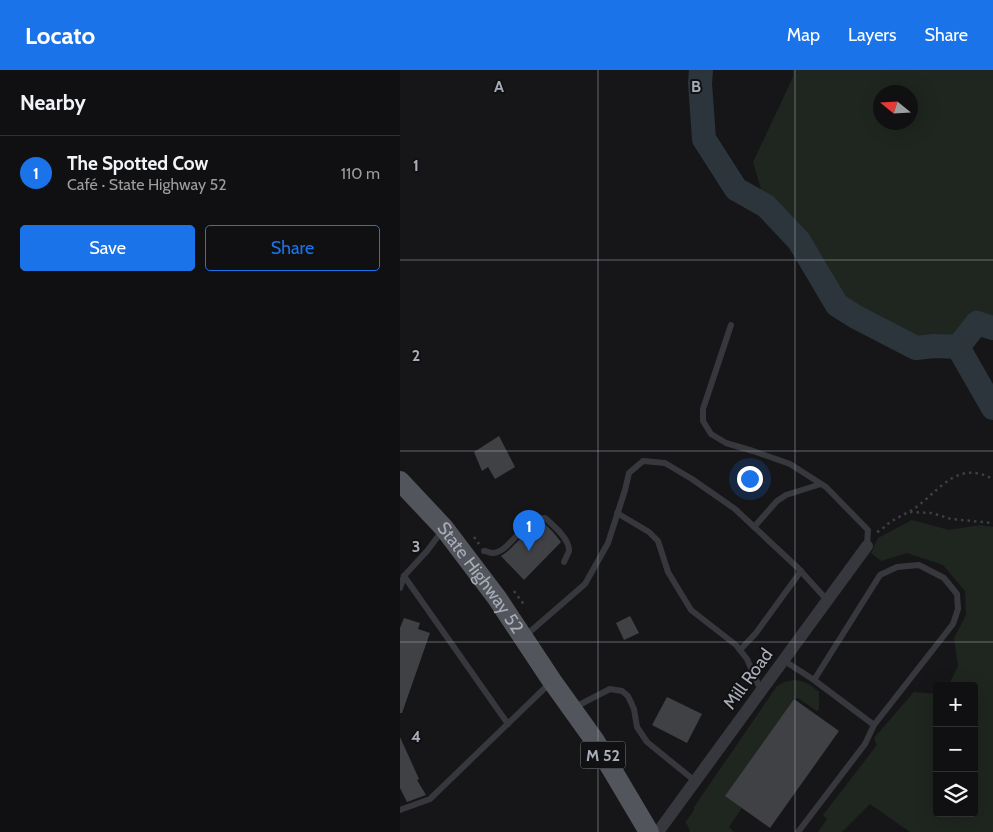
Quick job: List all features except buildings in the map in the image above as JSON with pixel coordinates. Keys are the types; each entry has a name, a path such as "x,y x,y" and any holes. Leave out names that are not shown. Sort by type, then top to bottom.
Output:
{"main road":[{"name":"State Highway 52","path":"400,481 444,528 497,598 552,682"},
{"name":"M 52","path":"552,682 595,742 649,832"}],"street":[{"name":"Mill Road","path":"658,832 784,660 868,540"}],"lane":[{"path":"730,325 704,409 703,420 710,434 726,443 790,464 826,487 868,530 868,540"},
{"path":"523,638 585,584 608,543 629,473 643,461 665,463 735,509 801,571 827,600"},
{"path":"754,527 777,501 786,495 821,484"},
{"path":"617,514 649,532 658,540 668,572 691,610 736,645 747,659 761,691"},
{"path":"484,551 494,553 503,549 521,531 539,518 545,518 567,541 569,550 564,562"},
{"path":"400,588 404,576 427,551 444,528"},
{"path":"798,832 865,744 874,725 954,624 958,609 957,594 944,578 919,565 897,567 880,576 814,680"},
{"path":"740,650 756,633 801,571"},
{"path":"404,576 508,724"},
{"path":"784,660 874,725"},
{"path":"400,810 430,799 552,682"},
{"path":"571,709 610,689 622,691 628,696 634,709 637,727 647,742 695,781"}],"path":[{"path":"868,540 874,533 882,530 889,523 918,506 944,482 972,472 984,474 993,479"},
{"path":"908,512 932,513 951,519 993,523"}],"shaded area":[{"path":"793,70 993,70 993,328 977,323 958,347 934,346 916,348 837,305 799,241 766,206 753,162 793,77"},
{"path":"912,520 949,530 980,525 993,527 993,832 910,832 870,804 842,832 818,832 827,819 823,815 877,745 874,738 914,692 933,694 933,817 978,817 978,682 950,682 958,666 954,638 966,615 965,591 943,565 907,553 881,561 871,553 878,538"},
{"path":"794,680 804,682 819,692 819,709 817,711 798,698 794,699 726,795 742,808 729,827 734,832 690,832 685,823 694,807 777,686"}],"waterway":[{"path":"701,70 700,83 704,139 736,189 766,206 799,241 837,305 916,348 934,346 958,347"},
{"path":"958,347 977,323 993,328"},
{"path":"958,347 993,408"}],"place":[{"name":"The Spotted Cow","path":"529,551"}]}
